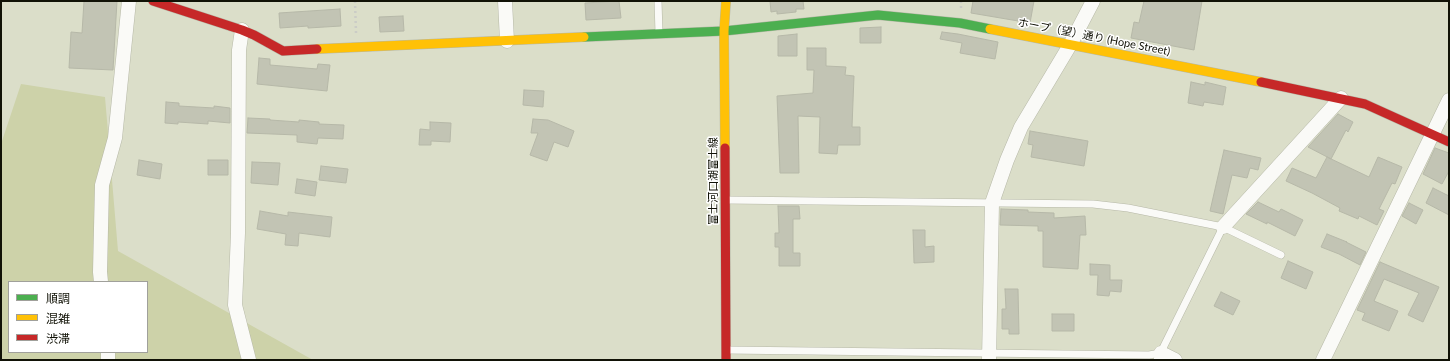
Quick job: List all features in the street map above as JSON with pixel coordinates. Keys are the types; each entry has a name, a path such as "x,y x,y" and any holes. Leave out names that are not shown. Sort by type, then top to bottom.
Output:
{"street":[{"path":"101,281 102,185 114,138 129,1"},
{"name":"ホープ（望）通り (Hope Street)","path":"153,1 242,30 283,51 659,35 724,31 878,15 960,23 1341,98 1365,104 1449,142"},
{"path":"506,1 507,41"},
{"name":"富士河口湖富士線","path":"726,1 724,31 726,360"},
{"path":"989,357 992,203 1006,160 1021,127 1070,45 1093,1"},
{"path":"242,30 239,50 238,233 235,304 249,360"},
{"path":"1223,227 1341,98"},
{"path":"1323,360 1449,100"},
{"path":"1159,356 1176,360"}],"lane":[{"path":"658,1 659,35"},
{"path":"725,200 1093,204 1128,208 1223,227 1281,255"},
{"path":"726,350 989,357 1159,356 1223,227"}],"path":[{"path":"355,1 357,47"}],"green space":[{"path":"21,84 105,97 118,251 313,360 1,360 1,144"}],"building":[{"path":"84,1 117,1 113,70 69,68 71,32 82,33"},
{"path":"619,1 621,18 586,20 585,3"},
{"path":"770,1 803,1 804,9 796,9 796,12 777,14 777,11 771,12"},
{"path":"973,1 1034,1 1030,23 971,13"},
{"path":"1144,1 1202,1 1194,50 1131,38 1134,22 1139,23"},
{"path":"340,9 341,26 280,28 279,13"},
{"path":"403,16 404,31 380,32 379,17"},
{"path":"881,27 881,43 860,43 860,28"},
{"path":"942,32 998,42 995,59 960,53 962,43 940,39"},
{"path":"797,34 797,56 778,56 778,36"},
{"path":"807,48 826,48 826,66 846,67 845,75 854,76 852,127 860,127 860,145 838,145 837,154 819,153 820,117 798,116 799,173 780,173 777,96 813,93 814,70 807,70"},
{"path":"259,58 270,59 270,65 317,69 318,64 330,65 327,91 257,84"},
{"path":"1191,82 1205,85 1205,82 1226,87 1223,105 1204,102 1203,106 1188,103"},
{"path":"524,90 544,91 543,107 523,105"},
{"path":"166,102 179,103 179,106 214,108 214,106 230,108 230,123 208,121 208,124 178,122 178,124 165,123"},
{"path":"1338,114 1353,122 1348,132 1346,130 1331,159 1308,147"},
{"path":"248,118 299,122 299,120 319,122 319,124 344,125 343,139 318,138 317,144 297,142 297,135 247,133"},
{"path":"533,119 548,120 574,131 568,147 554,142 547,161 530,155 538,133 531,133"},
{"path":"430,122 451,123 450,142 431,141 431,145 419,145 420,129 430,130"},
{"path":"1030,131 1088,141 1084,166 1031,157 1033,145 1028,144"},
{"path":"1435,148 1449,153 1449,171 1442,184 1423,174"},
{"path":"1224,150 1261,158 1258,170 1250,168 1247,178 1232,175 1223,214 1210,211"},
{"path":"1327,157 1369,177 1378,157 1402,167 1395,184 1392,183 1379,209 1384,211 1377,225 1359,216 1358,219 1339,211 1340,208 1286,181 1292,168 1316,178"},
{"path":"139,160 162,164 160,179 137,175"},
{"path":"208,160 228,160 228,175 208,175"},
{"path":"252,162 280,163 278,185 251,183"},
{"path":"321,166 348,169 346,183 319,180"},
{"path":"297,179 317,182 315,196 295,193"},
{"path":"1433,188 1449,196 1449,215 1426,203"},
{"path":"1258,202 1279,212 1281,209 1303,220 1295,236 1267,222 1267,224 1246,214"},
{"path":"1409,203 1423,210 1416,224 1402,216"},
{"path":"778,206 799,206 800,219 793,219 793,253 800,253 800,266 779,266 779,247 775,247 775,233 779,233"},
{"path":"1001,209 1054,213 1054,218 1085,216 1086,235 1080,235 1078,269 1043,267 1043,231 1038,231 1038,226 1000,225"},
{"path":"260,211 288,216 288,212 332,217 330,237 299,233 298,246 285,245 286,234 257,229"},
{"path":"913,230 925,230 925,247 934,246 934,262 914,263"},
{"path":"1327,234 1366,252 1360,265 1321,247"},
{"path":"1288,261 1313,272 1306,289 1281,278"},
{"path":"1380,262 1439,287 1423,322 1408,315 1419,293 1384,279 1374,301 1398,311 1389,331 1362,320 1365,313 1357,310"},
{"path":"1090,264 1110,265 1110,280 1122,280 1121,292 1110,291 1109,296 1097,295 1098,275 1090,275"},
{"path":"1005,289 1018,289 1019,334 1009,334 1009,329 1002,329 1002,309 1006,309"},
{"path":"1221,292 1240,301 1233,315 1214,306"},
{"path":"1052,314 1074,314 1074,331 1052,331"}],"traffic: fast":[{"path":"584,37 724,31 878,15 960,23 990,29"}],"traffic: slow":[{"path":"725,148 724,31 726,1"},
{"path":"990,29 1261,82"},
{"path":"317,49 584,37"}],"traffic: jam":[{"path":"153,1 242,30 283,51 317,49"},
{"path":"1261,82 1365,104 1449,142"},
{"path":"725,148 726,360"}]}
